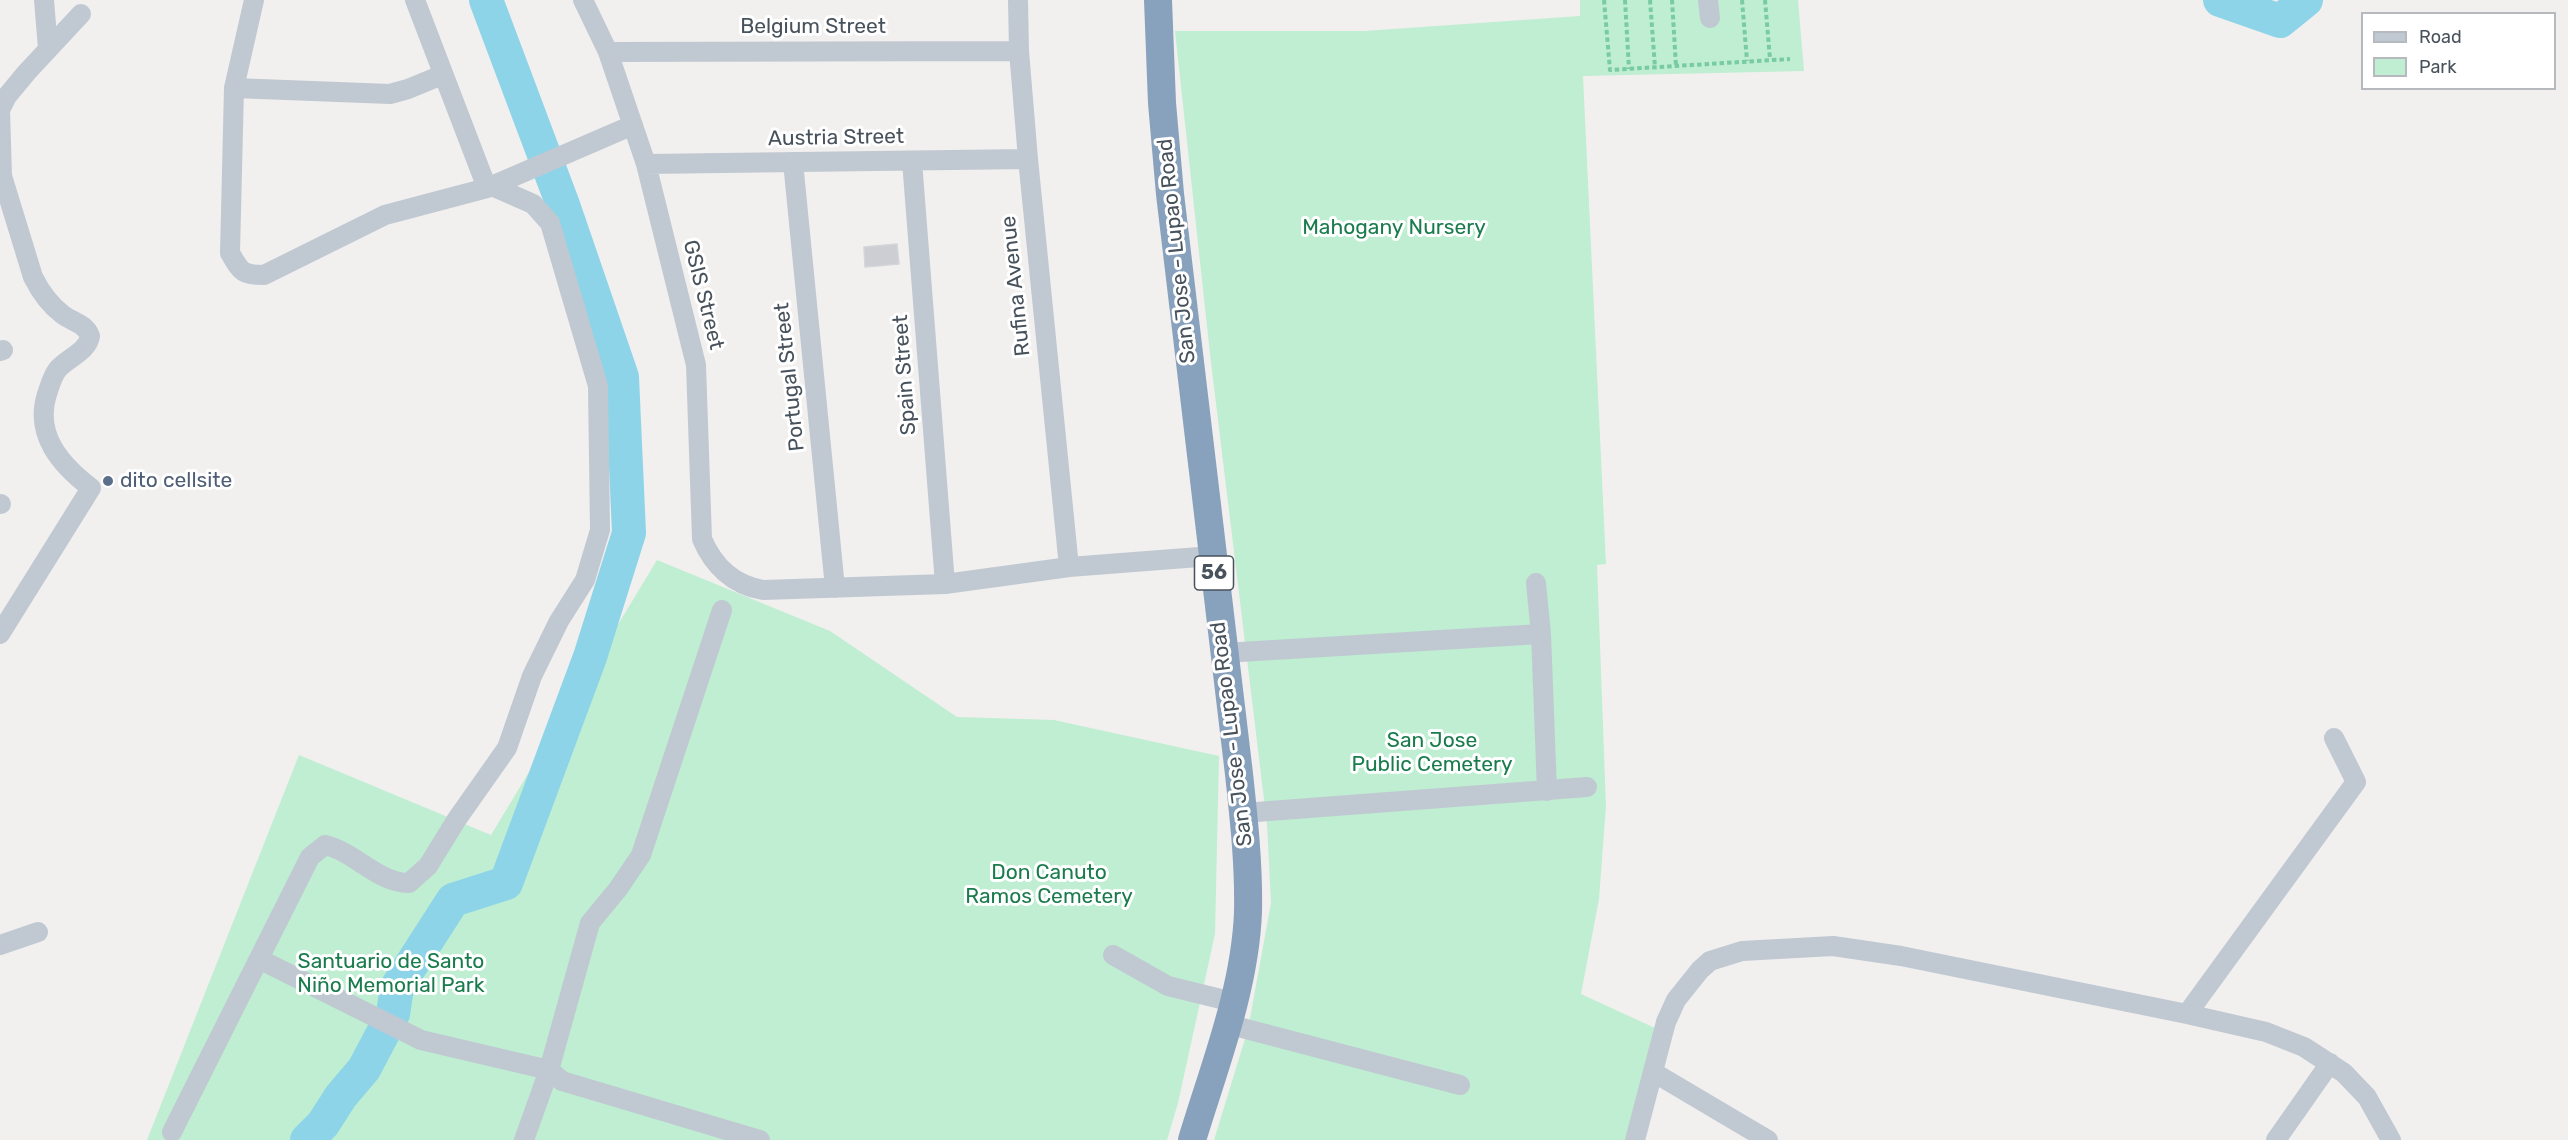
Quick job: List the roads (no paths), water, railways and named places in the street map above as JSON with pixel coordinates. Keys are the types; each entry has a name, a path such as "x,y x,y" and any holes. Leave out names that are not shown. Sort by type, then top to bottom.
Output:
{"highway":[{"name":"San Jose - Lupao Road","path":"1158,0 1162,103 1170,194 1243,813 1248,914 1230,1013 1192,1140"}],"street":[{"path":"44,0 48,49"},
{"path":"254,0 234,88 230,253 240,270 248,275 264,275 385,215 490,187 564,157 633,125"},
{"path":"172,1132 310,857 324,845 339,848 395,883 409,883 428,866 457,819 507,748 532,676 559,621 585,580 600,530 598,386 550,223 533,204 490,187 442,75 415,0"},
{"name":"GSIS Street","path":"583,0 608,52 646,164 696,365 702,539 712,558 739,583 756,589 835,588"},
{"name":"Rufina Avenue","path":"1018,0 1018,51 1069,567"},
{"path":"0,634 91,488 60,460 46,433 43,407 52,378 58,369 88,344 90,336 84,326 59,312 35,282 1,165 0,114 3,103 21,79 81,14"},
{"name":"Belgium Street","path":"608,52 1018,51"},
{"path":"234,88 390,94 442,75"},
{"name":"Austria Street","path":"646,164 1028,159"},
{"name":"Spain Street","path":"912,161 945,585"},
{"name":"Portugal Street","path":"793,162 835,588"},
{"path":"835,588 945,585 1069,567 1212,556"},
{"path":"1536,583 1541,634 1547,790"},
{"path":"524,1140 549,1070 590,923 618,889 641,855 722,610"},
{"path":"1223,653 1541,634"},
{"path":"2187,1014 2356,782 2334,738"},
{"path":"1243,813 1587,787"},
{"path":"0,945 38,932"},
{"path":"1635,1140 1666,1022 1676,1000 1688,982 1710,961 1743,951 1833,946 1852,947 2266,1032 2304,1047 2331,1063 2367,1097 2391,1140"},
{"path":"1113,955 1167,986 1230,1013 1460,1086"},
{"path":"259,959 370,1017 421,1040 549,1070 562,1081 747,1138"},
{"path":"2276,1140 2331,1063"},
{"path":"1653,1072 1768,1140"}],"waterway":[{"path":"307,1140 323,1124 341,1096 364,1069 393,1014 397,987 453,900 506,883 590,657 629,533 622,377 563,205 486,0"},
{"path":"2220,0 2280,21 2306,0"}],"place":[{"name":"dito cellsite","path":"108,481"}],"park label":[{"name":"Mahogany Nursery","path":"1394,228"},
{"name":"San Jose Public Cemetery","path":"1432,753"},
{"name":"Don Canuto Ramos Cemetery","path":"1049,885"},
{"name":"Santuario de Santo Niño Memorial Park","path":"391,974"}]}
